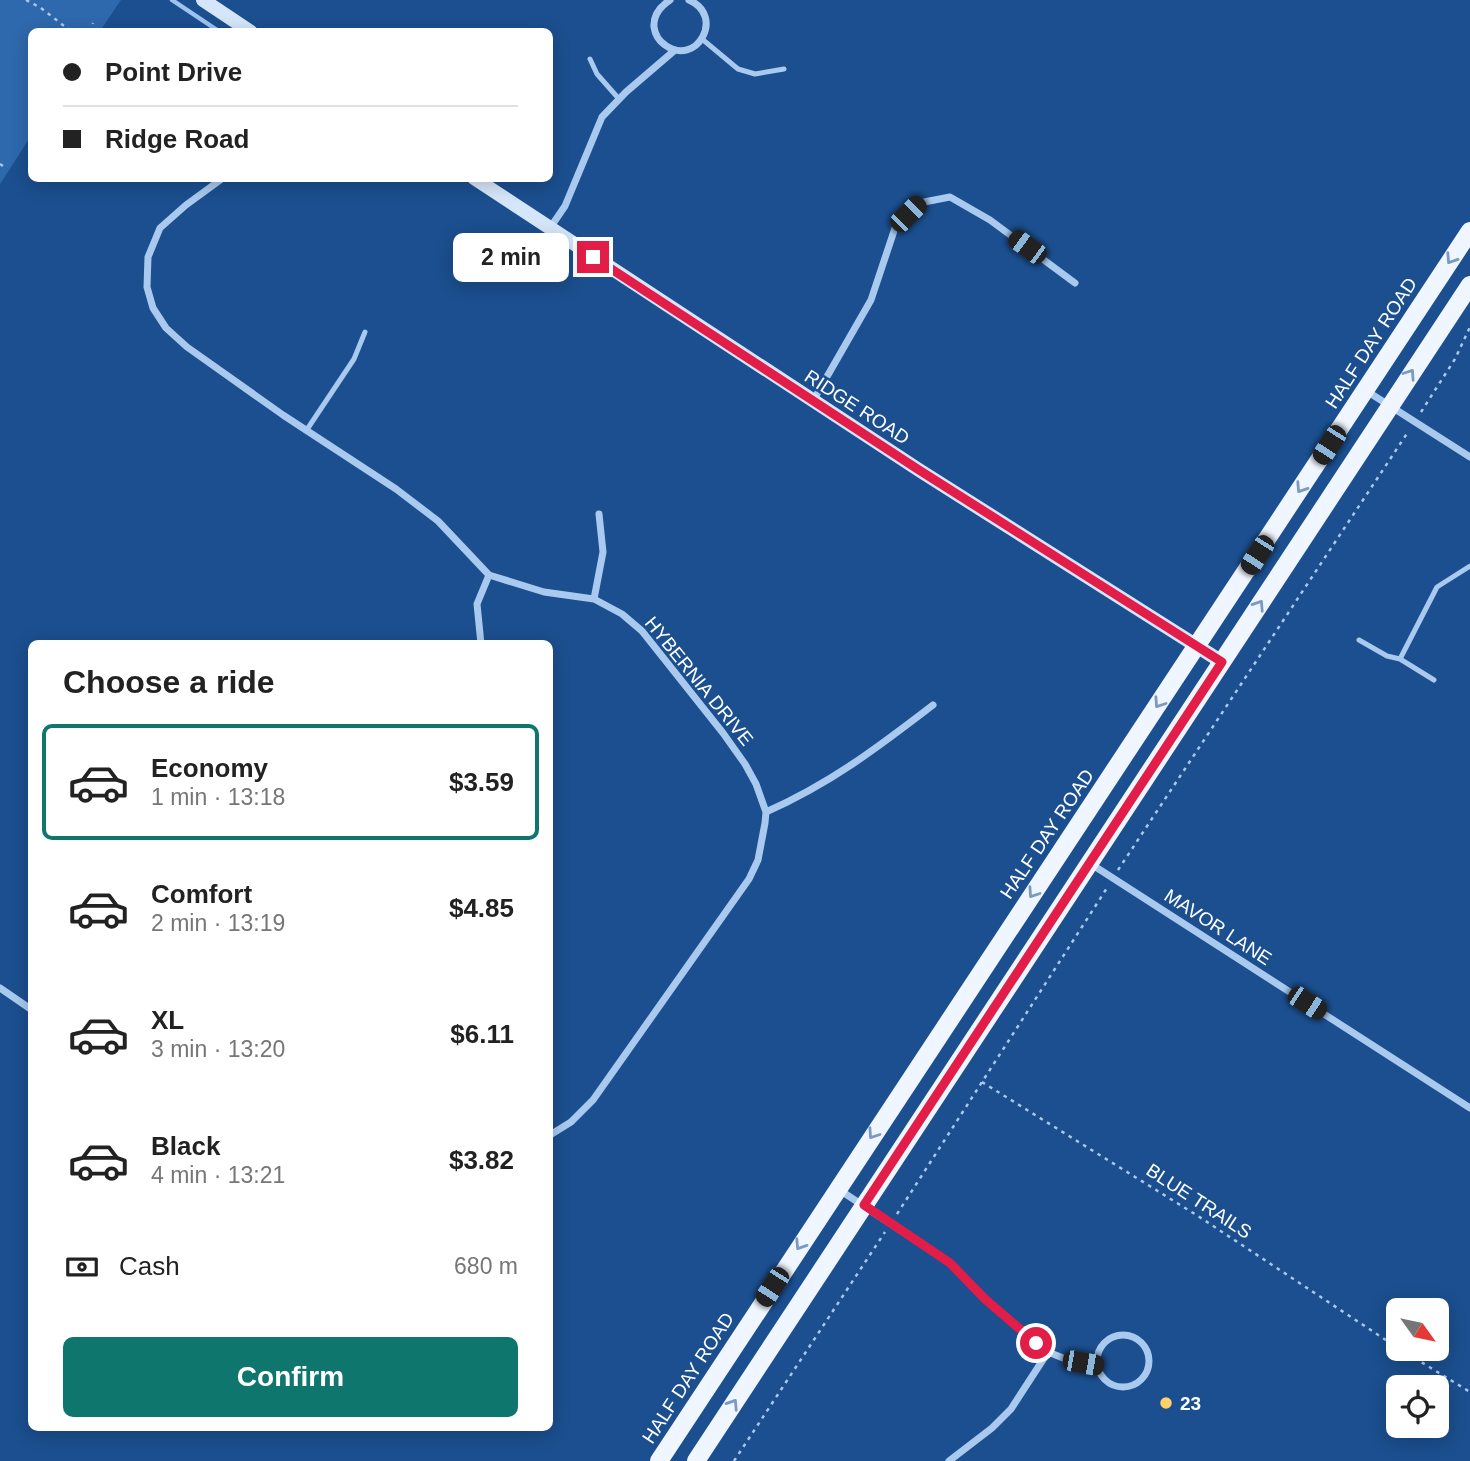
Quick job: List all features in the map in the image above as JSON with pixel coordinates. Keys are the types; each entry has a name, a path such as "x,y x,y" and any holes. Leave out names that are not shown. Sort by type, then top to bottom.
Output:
{"main road":[{"name":"HALF DAY ROAD","path":"659,1461 1470,231"},
{"path":"696,1461 1470,285"}],"street":[{"path":"203,0 245,28"},
{"path":"670,0 657,11 654,27 661,42 675,50 691,49 702,39 705,15 694,1"},
{"path":"550,228 565,206 602,117 675,50"},
{"name":"HYBERNIA DRIVE","path":"218,182 160,228 148,257 147,287 153,307 166,328 187,347 306,431 397,489 438,521 489,575 544,592 594,599 622,614 642,631 745,764 756,785 765,812 758,860 749,879 593,1100 571,1122 553,1133"},
{"name":"RIDGE ROAD","path":"480,182 813,401 1222,662"},
{"path":"813,401 871,300 896,225 919,203 950,197 990,220 1075,283"},
{"path":"1365,390 1470,457"},
{"path":"594,599 603,552 598,514"},
{"path":"481,640 477,604 489,575"},
{"path":"765,812 839,775 933,705"},
{"name":"MAVOR LANE","path":"1091,864 1470,1108"},
{"path":"0,988 28,1007"},
{"path":"837,1188 950,1263 1024,1335 1048,1352 1068,1360 1097,1365"},
{"path":"1122,1334 1140,1340 1149,1357 1144,1376 1128,1387 1114,1386 1102,1378 1097,1365 1098,1352 1104,1341 1122,1334"},
{"path":"949,1461 992,1428 1011,1409 1048,1352"}],"lane":[{"path":"702,39 738,69 755,74 784,69"},
{"path":"590,59 597,74 619,99"},
{"path":"306,431 354,359 365,332"},
{"path":"1400,659 1437,587 1470,566"},
{"path":"1359,640 1387,656 1400,659 1434,680"}],"path":[{"path":"26,0 67,28"},
{"path":"90,28 93,23"},
{"path":"0,164 6,168"},
{"path":"734,1461 1415,422 1455,359 1470,327"},
{"name":"BLUE TRAILS","path":"982,1082 1198,1216 1386,1340"},
{"name":"BLUE TRAILS","path":"1420,1362 1470,1392"}],"shaded area":[{"path":"0,0 121,0 102,28 28,28 28,141 0,184"}],"waterway":[{"path":"172,0 214,28"}],"place":[{"name":"23","path":"1166,1403"}],"route":[{"path":"593,257 919,470 1222,662 864,1205 950,1263 985,1299 1036,1343"}]}
